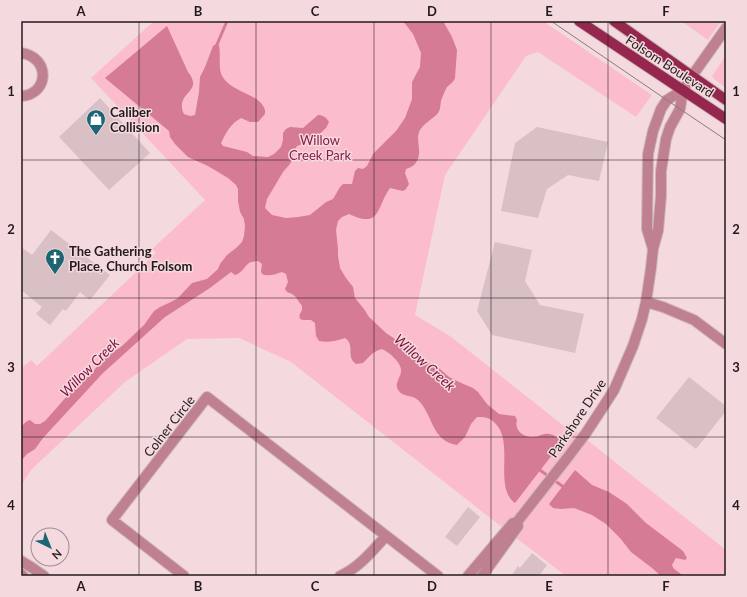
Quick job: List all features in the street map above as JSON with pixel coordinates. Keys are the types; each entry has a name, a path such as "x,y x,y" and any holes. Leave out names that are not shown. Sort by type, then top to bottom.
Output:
{"main road":[{"name":"Folsom Boulevard","path":"579,21 726,118"},
{"name":"Folsom Boulevard","path":"614,21 726,100"}],"street":[{"name":"Parkshore Drive","path":"468,576 513,523 517,522 586,433 614,390 633,346 646,302 653,249 658,231 661,196 661,171 666,139 670,127 680,109 683,90 726,28"},
{"path":"21,53 34,57 39,62 42,67 43,76 38,89 25,96 21,96"},
{"name":"Parkshore Drive","path":"653,249 646,230 648,154 652,131 667,100 683,90"},
{"path":"646,302 663,307 694,320 726,344"},
{"name":"Colner Circle","path":"184,576 112,520 207,397 438,576"},
{"name":"Parkshore Drive","path":"482,576 518,526 517,522"},
{"path":"340,576 347,573 359,564 386,536"},
{"path":"21,561 44,576"}],"green space":[{"name":"Willow Creek Park","path":"154,21 543,21 652,95 636,117 538,52 526,56 445,175 415,315 450,336 564,426 567,424 726,550 726,576 566,576 291,362 239,338 187,339 125,382 32,469 21,485 21,369 31,360 37,366 156,253 152,249 205,200 91,78"},
{"path":"681,21 721,21 708,40"},
{"path":"726,55 726,88 712,76"}],"water":[{"path":"403,21 443,21 457,50 455,78 445,90 441,99 438,113 424,125 418,134 419,156 414,165 406,169 405,173 409,184 406,189 403,191 390,188 376,214 372,218 359,218 349,214 342,217 338,221 336,230 340,268 353,287 355,298 369,317 386,333 401,343 414,355 440,369 449,377 473,388 487,404 499,414 515,416 518,430 523,435 534,437 549,434 555,436 562,442 515,503 509,496 505,486 503,441 501,431 495,423 486,418 477,417 471,424 465,437 457,445 442,438 437,433 427,412 418,400 401,393 397,388 401,368 394,358 382,349 369,356 363,363 356,364 351,358 350,344 345,338 326,342 319,341 316,336 315,323 311,320 300,319 302,306 293,294 287,292 285,289 288,282 286,274 282,272 264,275 261,271 262,264 258,261 249,263 238,274 235,275 231,272 210,288 165,317 103,373 43,438 35,449 27,454 21,461 20,431 25,423 30,420 35,424 40,424 45,421 99,364 122,346 144,325 154,311 178,298 192,283 207,279 218,269 227,255 242,242 244,236 244,219 240,212 238,189 236,185 228,178 208,166 188,157 175,144 170,137 169,131 105,78 167,26 193,83 182,102 182,110 184,114 190,116 195,115 200,77 213,46 216,44 219,45 220,69 225,81 256,99 265,110 265,114 258,122 250,122 241,118 234,123 221,143 223,146 247,152 253,156 268,157 274,154 281,147 283,133 286,129 290,127 303,128 318,115 321,115 329,122 326,128 313,140 297,146 293,152 293,158 290,164 283,172 267,199 265,208 272,215 286,218 310,215 326,202 333,199 343,184 352,184 355,171 358,168 363,169 367,166 373,154 396,131 405,118 412,99 412,82 420,67 421,53 413,34"},
{"path":"575,470 592,485 609,492 627,504 646,523 683,551 687,558 685,560 676,558 672,565 677,576 661,576 631,552 606,524 592,515 574,508 553,508 549,504"}],"building":[{"path":"100,98 150,153 109,190 59,137"},
{"path":"537,127 608,142 599,181 568,175 547,189 538,218 501,211 515,143"},
{"path":"51,230 110,275 90,300 80,292 66,311 63,309 50,325 36,314 42,307 21,290 21,247 32,255"},
{"path":"495,242 532,250 525,281 540,305 584,314 575,353 492,335 477,311"},
{"path":"689,377 726,406 726,411 696,449 656,418"},
{"path":"468,507 480,517 457,546 445,537"},
{"path":"532,553 547,565 539,576 511,576 518,566 520,568"}],"waterway":[{"path":"216,47 227,21"},
{"name":"Willow Creek","path":"537,468 565,488"},
{"name":"Willow Creek","path":"673,570 681,576"}],"tram line":[{"path":"551,21 726,140"}],"place":[{"name":"Caliber Collision","path":"96,136"},
{"name":"The Gathering Place, Church Folsom","path":"55,275"}]}
